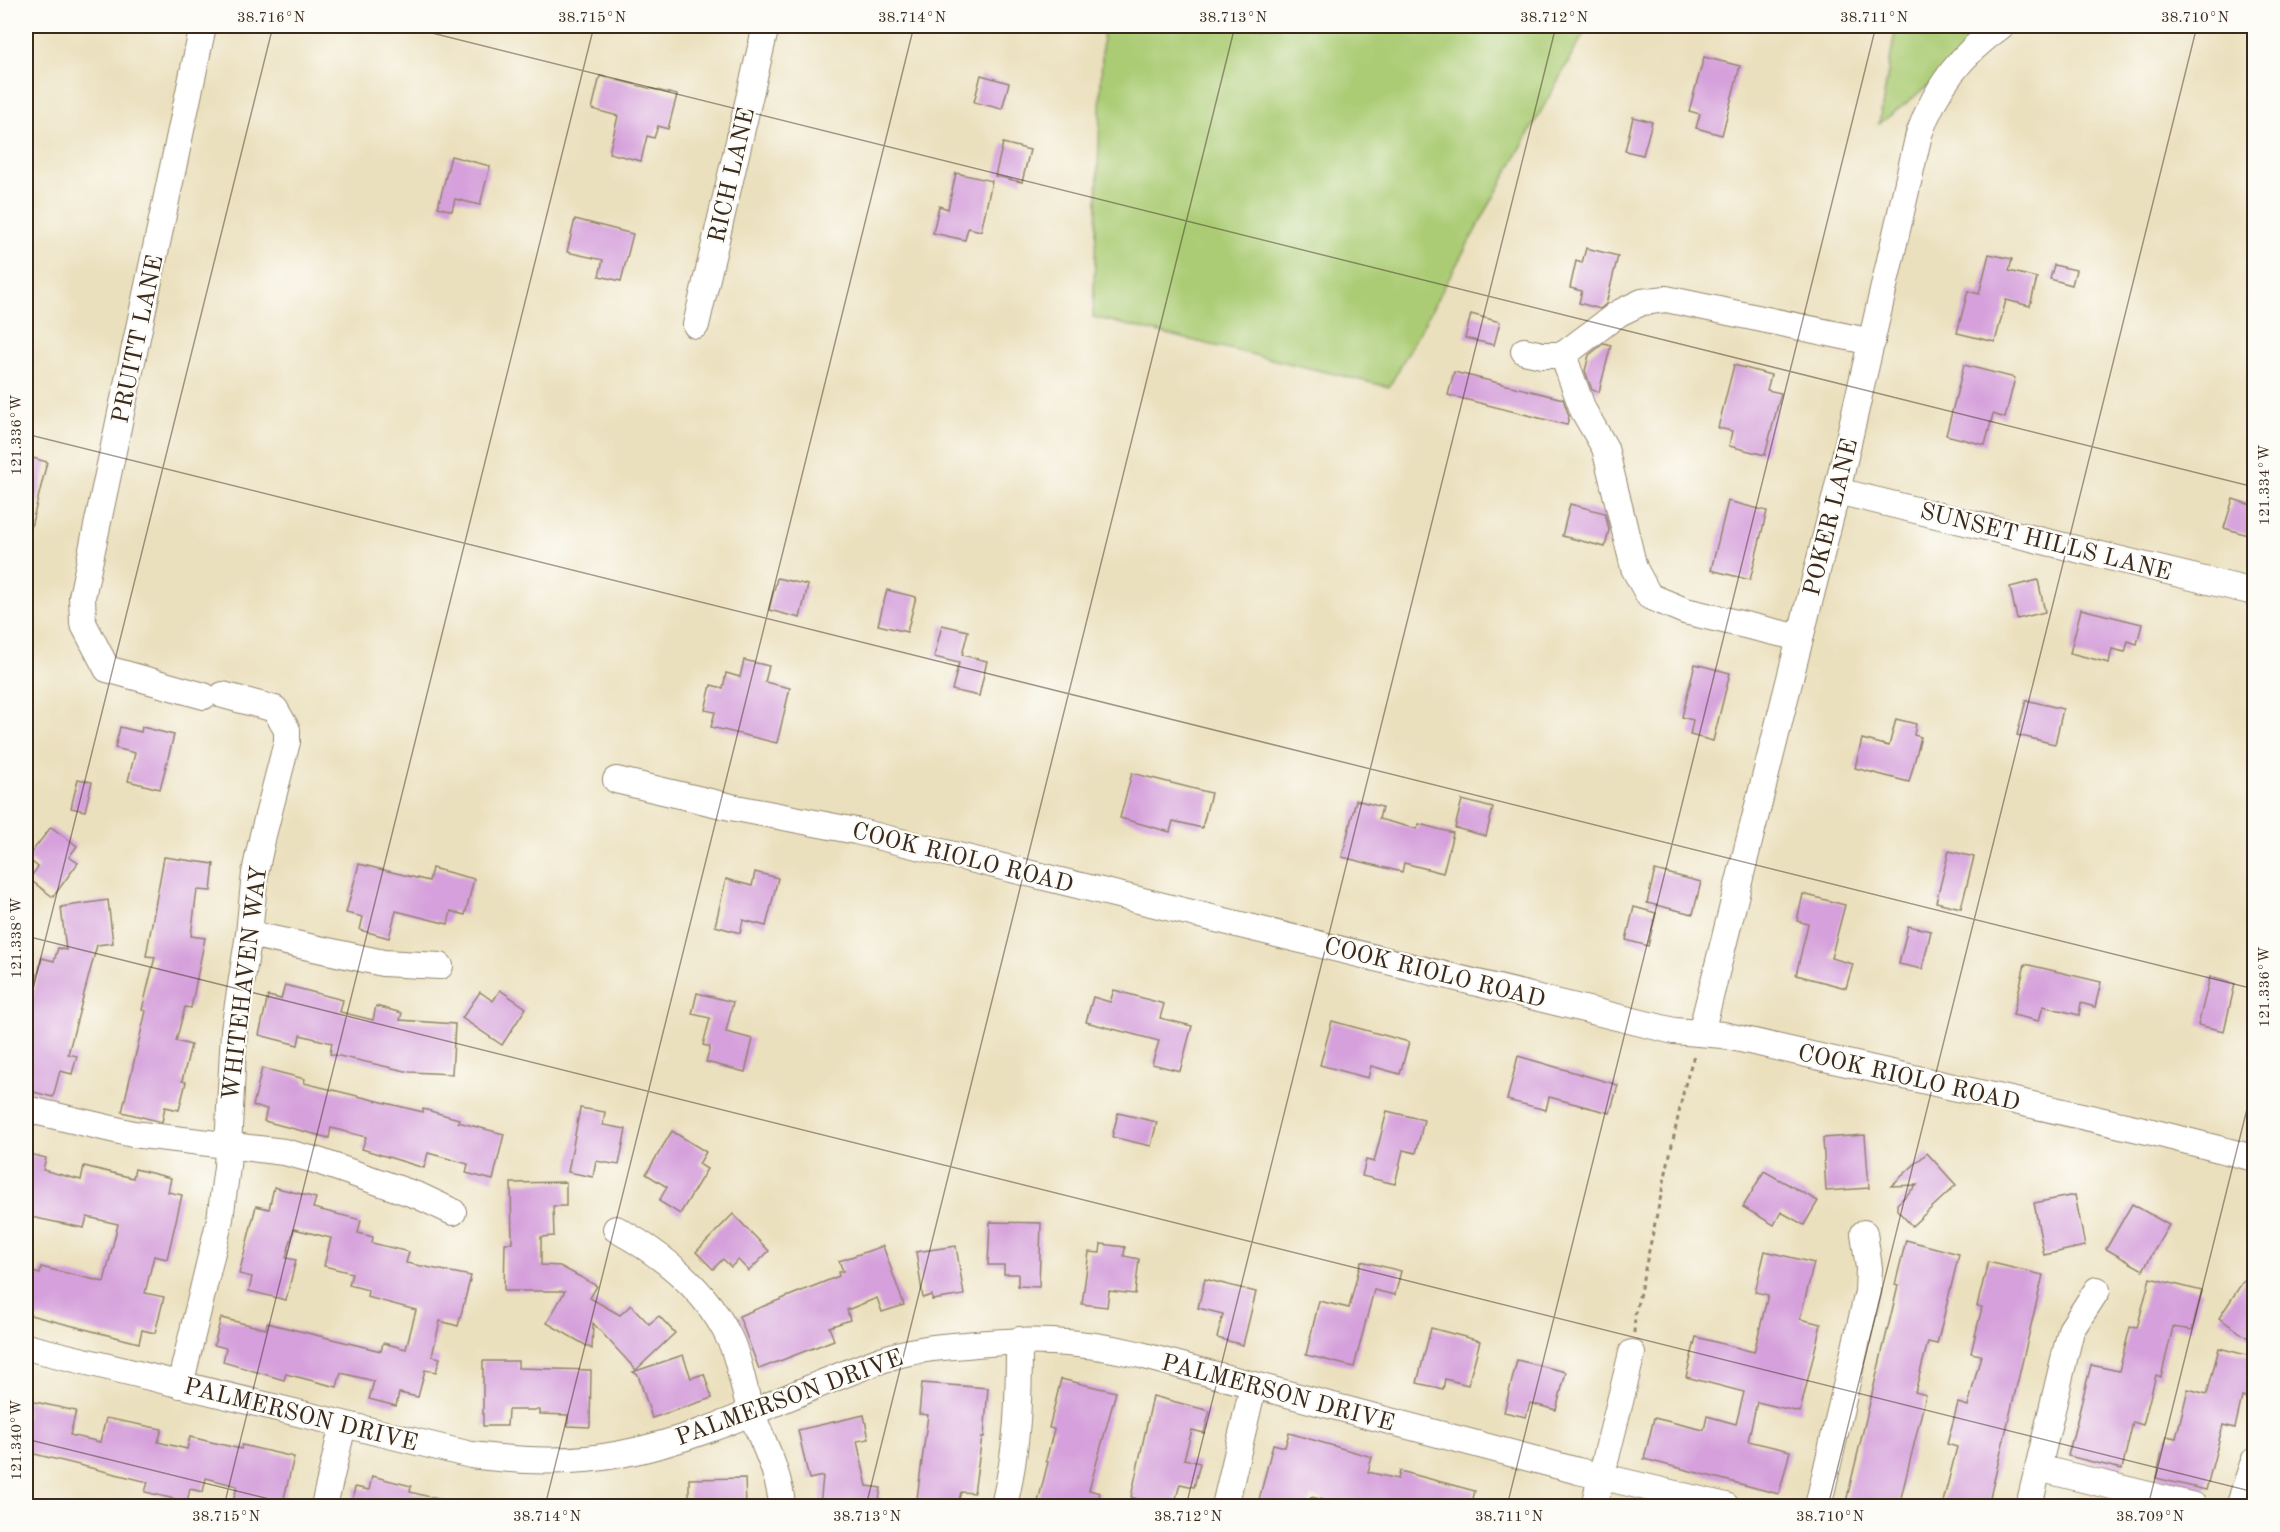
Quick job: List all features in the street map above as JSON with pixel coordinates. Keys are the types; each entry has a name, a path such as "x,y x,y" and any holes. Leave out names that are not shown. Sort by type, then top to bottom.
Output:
{"street":[{"name":"PRUITT LANE","path":"202,26 82,597 82,623 95,651 107,669 213,695"},
{"name":"RICH LANE","path":"696,326 766,26"},
{"name":"POKER LANE","path":"1701,1033 1837,490 1919,134 1930,104 1960,59 2001,26"},
{"path":"1524,351 1542,356 1563,355 1619,313 1642,302 1666,299 1872,342"},
{"path":"1563,355 1583,410 1605,448 1634,568 1649,596 1685,611 1800,638"},
{"name":"SUNSET HILLS LANE","path":"1837,490 2254,592"},
{"name":"WHITEHAVEN WAY","path":"180,1384 220,1219 229,1146 234,1030 262,835 287,742 287,730 275,710 213,695"},
{"name":"COOK RIOLO ROAD","path":"616,780 731,807 856,831 1674,1031 1758,1042 2152,1132 2254,1158"},
{"path":"249,934 383,963 440,966"},
{"path":"26,1109 133,1134 284,1152 315,1160 419,1196 453,1212"},
{"path":"616,1228 669,1264 695,1289 714,1314 731,1344 751,1412 773,1467 782,1506"},
{"path":"1818,1506 1868,1292 1869,1268 1864,1233"},
{"path":"2029,1506 2071,1330 2097,1290"},
{"path":"1004,1506 1015,1460 1019,1418 1019,1340"},
{"name":"PALMERSON DRIVE","path":"26,1347 471,1455 516,1460 568,1461 620,1454 663,1444 751,1412 883,1359 924,1348 1019,1340 1063,1341 1100,1345 1602,1477 1726,1506"},
{"path":"1594,1506 1632,1353"},
{"path":"1225,1506 1253,1387"},
{"path":"324,1506 343,1425"},
{"path":"2239,1506 2254,1461"},
{"path":"2038,1468 2194,1506"}],"path":[{"path":"1632,1353 1640,1292 1685,1085 1701,1033"}],"green space":[{"path":"1103,26 1588,26 1389,387 1093,317"},
{"path":"1896,26 2006,26 1879,124"}],"building":[{"path":"1704,57 1740,66 1722,135 1696,128 1700,114 1689,111"},
{"path":"981,75 1009,83 1002,109 974,102"},
{"path":"600,76 677,95 668,129 658,126 654,138 647,136 641,161 609,153 618,116 592,109"},
{"path":"1633,117 1652,122 1643,155 1625,151"},
{"path":"1003,143 1030,150 1022,182 995,176"},
{"path":"451,156 490,166 480,205 455,199 452,211 438,207"},
{"path":"956,173 992,181 981,231 968,228 965,240 933,233 939,206 948,209"},
{"path":"575,219 633,234 621,281 599,276 603,260 567,252"},
{"path":"1586,248 1618,256 1606,304 1600,309 1579,303 1582,291 1570,288 1576,261 1582,263"},
{"path":"1989,254 2012,259 2009,271 2037,278 2030,306 2006,300 1995,342 1957,333 1968,291 1979,294"},
{"path":"2054,265 2076,270 2072,285 2050,279"},
{"path":"1471,314 1500,322 1494,345 1465,338"},
{"path":"1604,343 1611,345 1599,392 1592,390 1585,371 1589,355"},
{"path":"1734,365 1771,375 1767,390 1781,393 1765,455 1729,446 1732,431 1718,428"},
{"path":"1964,365 2015,378 2005,418 1993,414 1985,445 1946,435"},
{"path":"1454,372 1563,399 1569,416 1567,425 1448,395"},
{"path":"26,456 47,462 31,527 26,527"},
{"path":"2233,499 2254,506 2254,537 2224,528"},
{"path":"1728,501 1767,511 1750,580 1711,570"},
{"path":"1570,504 1605,513 1609,530 1605,547 1562,536"},
{"path":"777,578 808,585 800,618 769,610"},
{"path":"2038,580 2045,612 2017,619 2010,587"},
{"path":"887,590 916,597 907,632 878,625"},
{"path":"2081,609 2142,624 2137,644 2128,641 2125,652 2112,649 2109,663 2070,653"},
{"path":"942,625 968,631 962,655 987,661 979,696 952,690 959,663 934,657"},
{"path":"744,660 769,666 765,682 790,688 777,743 711,727 715,712 705,710 711,685 723,688 726,673 740,677"},
{"path":"1695,664 1730,673 1713,741 1690,735 1693,720 1682,717"},
{"path":"2026,700 2063,709 2055,744 2017,735"},
{"path":"1896,719 1916,724 1914,735 1921,737 1909,782 1855,768 1862,739 1889,746"},
{"path":"120,727 141,732 142,727 174,735 160,789 128,781 135,753 115,748"},
{"path":"1132,773 1211,793 1202,828 1173,821 1170,832 1120,818"},
{"path":"78,779 92,782 85,811 71,808"},
{"path":"1356,800 1382,807 1379,819 1417,829 1419,824 1453,833 1443,873 1404,863 1402,872 1342,857"},
{"path":"1462,800 1493,808 1486,836 1455,828"},
{"path":"51,827 77,846 69,857 78,863 53,897 29,879 38,867 27,858"},
{"path":"1949,851 1974,857 1961,908 1936,902"},
{"path":"164,857 214,864 211,891 197,890 191,936 205,938 191,1008 185,1007 176,1041 191,1045 182,1081 186,1082 179,1110 165,1107 162,1122 122,1112 146,1011 142,1010 155,957 146,956"},
{"path":"359,864 429,881 432,868 474,879 465,915 451,911 448,924 396,911 389,938 360,930 363,917 346,913"},
{"path":"1655,870 1701,882 1693,914 1647,903"},
{"path":"755,872 778,878 766,926 743,920 740,933 715,926 726,879 752,886"},
{"path":"1803,894 1845,905 1831,958 1853,964 1846,988 1796,975 1808,924 1797,921"},
{"path":"108,900 113,943 97,945 68,1054 77,1056 72,1074 60,1071 53,1097 26,1090 26,1009 29,1010 42,958 54,961 58,948 66,950 61,907"},
{"path":"1634,907 1656,913 1648,946 1626,940"},
{"path":"1908,926 1931,931 1922,969 1899,964"},
{"path":"2025,964 2101,982 2095,1007 2081,1003 2079,1015 2043,1006 2039,1021 2013,1015"},
{"path":"2210,977 2235,984 2224,1031 2198,1025"},
{"path":"285,985 343,1000 340,1012 373,1020 376,1006 402,1013 400,1020 455,1024 452,1074 410,1072 330,1054 332,1043 300,1035 298,1045 259,1035 268,996 281,999"},
{"path":"500,990 526,1008 502,1045 462,1018 480,992 493,1001"},
{"path":"1114,990 1164,1004 1160,1018 1192,1026 1180,1071 1152,1064 1159,1041 1086,1022 1093,997 1110,1002"},
{"path":"697,993 733,1002 726,1032 753,1039 745,1072 706,1062 710,1047 703,1045 710,1018 692,1014"},
{"path":"1332,1021 1409,1042 1400,1074 1371,1066 1368,1078 1320,1065"},
{"path":"1518,1056 1618,1085 1610,1113 1549,1097 1546,1110 1507,1100"},
{"path":"262,1068 305,1079 304,1083 423,1112 423,1109 459,1119 458,1122 504,1134 493,1180 466,1173 468,1164 428,1153 424,1168 362,1149 366,1137 331,1128 329,1138 264,1121 267,1109 253,1106"},
{"path":"580,1108 605,1112 603,1125 626,1129 619,1165 596,1161 593,1177 568,1172"},
{"path":"1387,1111 1424,1120 1416,1153 1403,1150 1395,1184 1362,1176 1366,1160 1374,1162"},
{"path":"1118,1113 1157,1122 1151,1146 1112,1137"},
{"path":"672,1131 706,1152 699,1164 707,1169 680,1214 659,1201 667,1187 646,1174"},
{"path":"1865,1135 1869,1188 1826,1191 1823,1138"},
{"path":"26,1153 46,1158 43,1170 81,1180 84,1166 133,1178 135,1169 171,1178 168,1192 182,1195 167,1259 154,1256 145,1293 164,1297 155,1333 142,1330 139,1343 26,1314 26,1270 40,1274 41,1267 104,1282 118,1224 87,1217 84,1228 26,1216"},
{"path":"1927,1153 1956,1185 1912,1226 1897,1210 1897,1204 1917,1185 1891,1186"},
{"path":"1764,1171 1818,1201 1804,1225 1781,1212 1774,1225 1743,1207"},
{"path":"566,1182 566,1206 553,1206 554,1236 541,1237 541,1265 560,1266 597,1286 590,1298 620,1315 631,1305 649,1324 659,1316 675,1333 636,1370 593,1323 592,1349 547,1323 565,1291 504,1291 505,1243 512,1243 511,1183"},
{"path":"274,1187 316,1198 313,1208 361,1220 358,1233 373,1237 372,1243 409,1252 406,1263 471,1276 458,1326 440,1321 432,1356 440,1358 436,1372 425,1370 418,1397 399,1393 396,1406 369,1399 374,1381 341,1373 337,1387 286,1374 284,1380 223,1362 226,1348 214,1345 221,1318 266,1329 267,1323 381,1351 383,1343 406,1349 416,1310 367,1297 368,1290 349,1285 352,1273 324,1266 331,1238 294,1229 286,1258 296,1260 286,1300 249,1291 252,1277 239,1274 256,1206 269,1209"},
{"path":"2075,1195 2085,1246 2044,1255 2034,1203"},
{"path":"2132,1204 2169,1225 2143,1270 2106,1249"},
{"path":"733,1214 769,1251 749,1271 738,1260 731,1267 723,1259 713,1269 696,1252"},
{"path":"990,1222 1041,1223 1039,1287 1018,1286 1018,1274 1004,1274 1004,1265 988,1265"},
{"path":"1906,1240 1959,1254 1937,1344 1928,1342 1915,1392 1926,1395 1899,1506 1845,1506 1898,1286 1895,1285"},
{"path":"1101,1244 1125,1247 1124,1256 1139,1259 1135,1294 1109,1291 1107,1307 1082,1304 1089,1252 1100,1253"},
{"path":"883,1246 904,1305 882,1312 877,1298 847,1310 850,1320 829,1327 834,1340 759,1369 739,1316 839,1276 838,1272 843,1271 839,1261"},
{"path":"956,1246 964,1295 932,1300 932,1295 923,1298 916,1252"},
{"path":"1765,1251 1814,1263 1800,1319 1821,1324 1800,1412 1757,1402 1748,1441 1790,1451 1779,1494 1644,1459 1654,1418 1704,1430 1707,1416 1736,1424 1744,1392 1686,1377 1696,1337 1754,1352 1768,1295 1755,1292"},
{"path":"1361,1261 1401,1271 1395,1295 1374,1290 1354,1367 1306,1355 1319,1301 1349,1308"},
{"path":"1988,1262 2043,1275 1988,1506 1942,1506 1957,1447 1947,1444 1958,1403 1968,1406 1981,1355 1971,1353 1982,1307 1977,1306"},
{"path":"2150,1278 2202,1291 2192,1330 2173,1327 2161,1377 2156,1375 2143,1425 2133,1422 2122,1469 2068,1456 2091,1365 2119,1371 2130,1327 2137,1328"},
{"path":"1205,1279 1256,1292 1243,1345 1217,1338 1223,1314 1198,1308"},
{"path":"2244,1280 2254,1286 2254,1342 2219,1318"},
{"path":"1431,1328 1480,1341 1468,1385 1445,1379 1443,1389 1417,1383"},
{"path":"2219,1348 2254,1357 2254,1380 2250,1399 2242,1397 2235,1428 2223,1425 2206,1490 2156,1478 2166,1436 2176,1438 2188,1389 2207,1394"},
{"path":"683,1355 691,1378 704,1374 712,1398 652,1418 638,1375 633,1372"},
{"path":"1517,1360 1566,1372 1556,1410 1530,1403 1526,1417 1504,1412"},
{"path":"483,1361 518,1361 518,1368 591,1370 590,1427 568,1426 568,1415 540,1414 540,1410 508,1410 507,1426 483,1426"},
{"path":"1061,1379 1116,1392 1089,1490 1100,1493 1096,1506 1037,1506 1054,1429 1049,1428"},
{"path":"922,1383 988,1388 984,1437 982,1437 974,1493 961,1492 957,1506 916,1506 928,1415 919,1414"},
{"path":"1153,1396 1210,1411 1204,1433 1192,1430 1184,1459 1200,1463 1194,1487 1180,1484 1174,1506 1136,1506 1137,1499 1131,1497"},
{"path":"26,1400 76,1411 70,1435 100,1442 106,1418 162,1429 158,1442 187,1449 190,1437 241,1449 242,1445 294,1457 282,1506 232,1506 237,1486 206,1478 203,1492 190,1489 187,1502 145,1492 148,1482 26,1452"},
{"path":"864,1415 869,1439 857,1441 867,1486 881,1488 878,1506 820,1506 823,1476 809,1479 798,1430"},
{"path":"1289,1433 1372,1457 1368,1472 1398,1479 1400,1471 1475,1491 1471,1506 1349,1506 1311,1497 1308,1506 1258,1504 1273,1444 1285,1447"},
{"path":"372,1476 411,1486 410,1492 446,1501 446,1506 351,1506 355,1487 369,1490"},
{"path":"745,1478 746,1506 689,1506 689,1479"}]}
